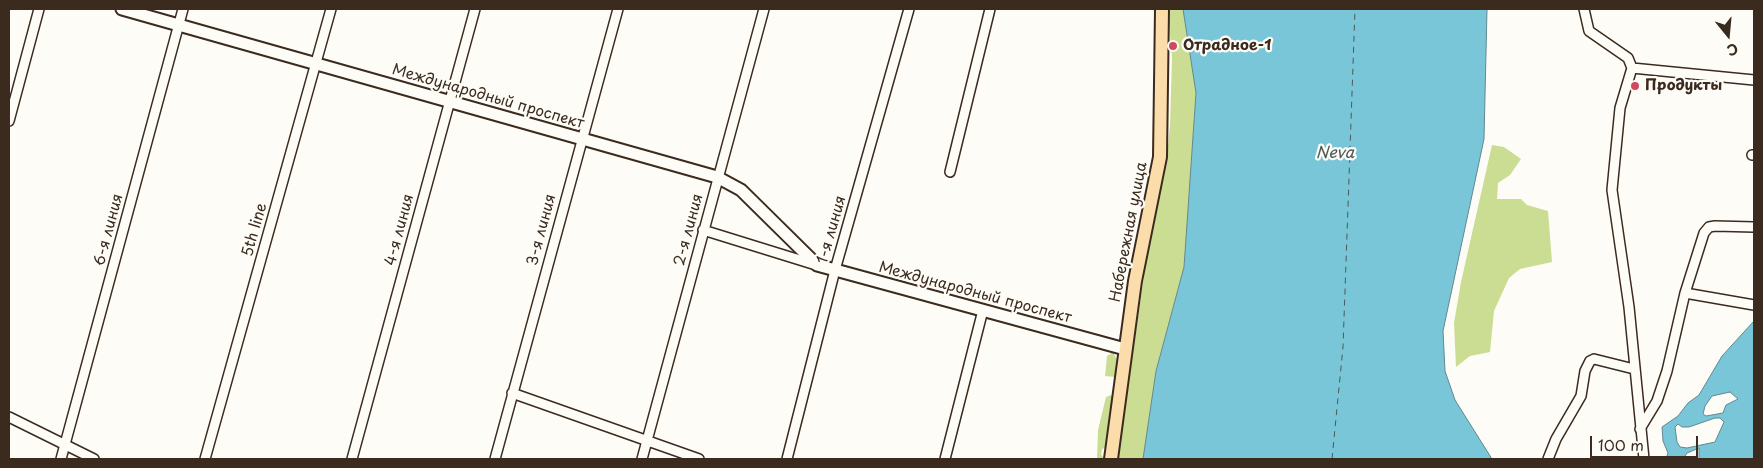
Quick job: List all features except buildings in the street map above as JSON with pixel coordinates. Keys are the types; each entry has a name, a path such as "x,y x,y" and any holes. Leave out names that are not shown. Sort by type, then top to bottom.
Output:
{"main road":[{"name":"Набережная улица","path":"1111,459 1125,349 1142,242 1160,157 1162,9"}],"street":[{"path":"9,121 39,9"},
{"name":"Международный проспект","path":"122,9 717,178 741,190 817,265"},
{"name":"6-я линия","path":"61,459 183,9"},
{"name":"5th line","path":"205,459 331,9"},
{"name":"4-я линия","path":"352,459 475,9"},
{"name":"3-я линия","path":"495,459 618,9"},
{"name":"2-я линия","path":"642,459 764,9"},
{"name":"1-я линия","path":"787,459 835,270 909,9"},
{"path":"950,172 990,9"},
{"path":"1584,9 1589,31 1628,58 1632,68 1620,108 1612,190 1629,307 1644,459"},
{"path":"1632,68 1754,80"},
{"path":"1640,429 1656,401 1664,378 1698,245 1709,228 1716,226 1754,228"},
{"name":"Международный проспект","path":"703,230 817,265 1125,349"},
{"path":"1685,293 1754,305"},
{"path":"945,459 983,310"},
{"path":"1548,459 1556,439 1581,396 1585,370 1590,361 1594,359 1634,369"},
{"path":"512,392 699,459"},
{"path":"9,417 94,459"}],"green space":[{"path":"1168,9 1183,9 1196,93 1184,267 1156,370 1143,459 1118,459 1148,247 1167,157 1172,59"},
{"path":"1492,145 1504,147 1521,159 1510,175 1498,183 1497,199 1521,199 1527,205 1548,211 1552,262 1520,269 1509,278 1494,311 1490,352 1470,356 1456,367 1454,323 1461,282"},
{"path":"1113,352 1119,364 1115,377 1105,376 1107,356"},
{"path":"1111,395 1113,397 1107,447 1102,449 1101,454 1104,459 1097,459 1098,430 1106,397"}],"water":[{"name":"Neva","path":"1183,9 1487,9 1484,139 1443,331 1445,371 1455,400 1492,459 1143,459 1156,371 1184,267 1196,93"},
{"path":"1754,321 1754,459 1699,459 1699,448 1687,453 1683,459 1666,459 1668,453 1663,441 1662,427 1678,416 1688,403 1699,395 1722,356","holes":["1730,392 1738,399 1726,405 1723,413 1706,416 1703,414 1705,406 1712,396","1720,418 1724,422 1715,442 1687,448 1680,447 1677,442 1675,427 1678,424 1682,427 1689,427"]}],"ferry route":[{"path":"1332,459 1343,347 1355,9"}],"place":[{"name":"Отрадное-1","path":"1173,46"},
{"name":"Продукты","path":"1635,86"}]}
